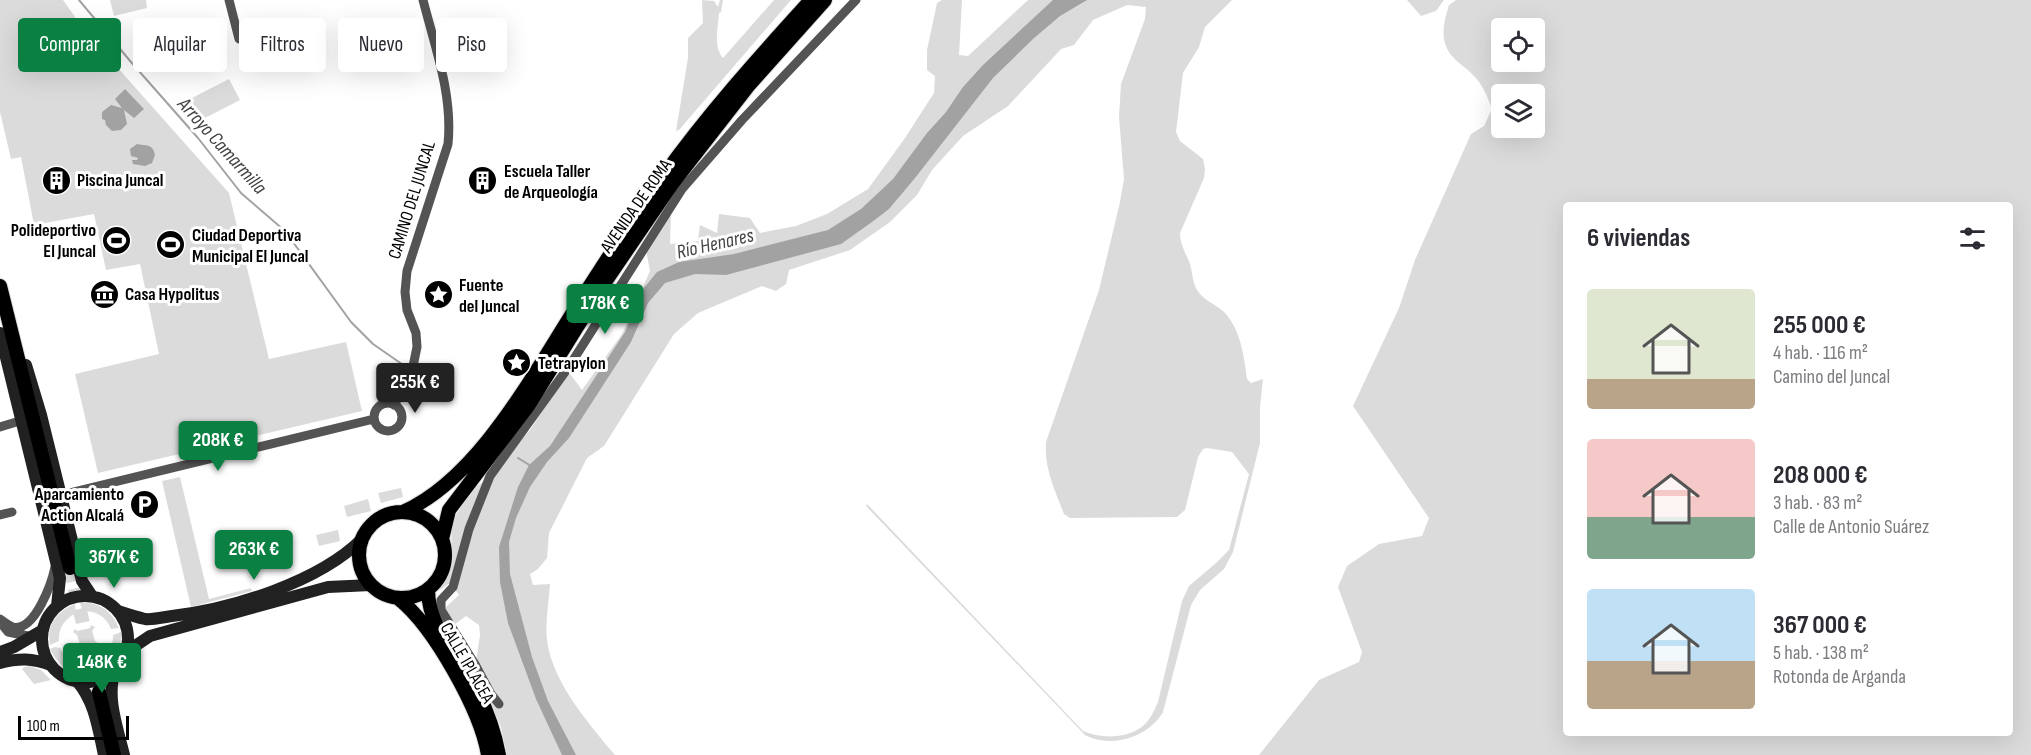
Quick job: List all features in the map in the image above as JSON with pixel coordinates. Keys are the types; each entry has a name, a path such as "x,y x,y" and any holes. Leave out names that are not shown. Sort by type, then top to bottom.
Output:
{"main road":[{"name":"AVENIDA DE ROMA","path":"403,512 433,495 458,473 497,428 519,399 594,279 663,177 740,79 811,0"},
{"name":"AVENIDA DE ROMA","path":"442,539 449,510 528,406 603,285 672,183 749,86 825,0"},
{"path":"1,288 27,419"},
{"path":"0,324 70,568"},
{"path":"403,512 419,515 433,525 442,539 445,553 444,567 429,590 420,595 399,599 384,595 371,585 362,572 359,555 362,539 378,519 390,513 403,512"},
{"name":"CALLE IPLACEA","path":"429,590 429,605 436,625 478,693 495,736 499,755"},
{"name":"CALLE IPLACEA","path":"399,599 416,614 430,632 465,691 478,718 488,755"},
{"path":"99,692 114,755"}],"street":[{"path":"229,0 239,39"},
{"name":"CAMINO DEL JUNCAL","path":"394,405 412,372 417,347 416,333 407,310 405,292 407,272 448,144 450,122 447,97 423,0"},
{"path":"499,704 441,610 441,600 453,587 469,529 490,476 570,365 682,189 742,120 856,0"},
{"path":"1,288 41,415 82,581 92,596"},
{"path":"0,333 27,419 57,561 60,578 57,606"},
{"path":"387,404 394,405 402,416 396,429 389,431 377,426 374,419 375,412 380,406 387,404"},
{"path":"0,427 27,419"},
{"path":"59,493 102,486 374,419"},
{"path":"0,515 12,512"},
{"path":"118,611 147,619 194,614 230,605 306,577 342,557 362,539"},
{"path":"0,620 13,627 20,627 32,618 44,601 53,580 57,561"},
{"path":"124,755 111,703 111,683 115,669 126,652 150,636 328,587 371,585"},
{"path":"1,651 38,633 57,606 80,596 92,596 111,604 118,611 125,624 128,638 126,652"},
{"path":"0,620 8,632 38,633"},
{"path":"38,633 51,665 58,672 77,681 91,681 104,677 115,669"},
{"path":"0,663 18,658 35,659 51,665"},
{"path":"77,681 86,692 93,708 104,755"}],"shaded area":[{"name":"Ciudad Deportiva Municipal El Juncal","path":"0,0 63,0 76,18 18,18 18,72 121,72 229,193 269,359 346,342 362,411 98,473 75,374 159,354 140,264 106,270 94,214 34,225 21,157 11,159 0,112"},
{"path":"110,0 146,0 147,8 114,16"},
{"path":"702,0 714,1 718,7 720,0 723,0 719,13 717,37 718,48 723,58 774,0 791,0 676,131 688,58 688,38 703,23"},
{"path":"942,0 962,0 959,55 968,56 1028,0 1232,0 1205,27 1199,47 1183,73 1176,132 1180,141 1203,159 1205,169 1204,178 1180,237 1197,291 1226,314 1235,329 1243,353 1247,379 1251,383 1263,379 1260,443 1233,552 1224,569 1200,590 1191,605 1163,712 1149,728 1128,738 1106,741 1085,735 866,506 867,504 1083,731 1106,736 1122,735 1137,730 1148,721 1158,702 1182,601 1189,586 1229,550 1249,474 1232,452 1207,448 1203,449 1198,457 1185,510 1177,517 1070,518 1064,514 1048,470 1046,442 1099,290 1124,179 1119,117 1121,84 1145,19 1146,7 1127,5 1093,20 1074,45 1061,49 1008,106 963,136 932,170 917,195 890,222 850,250 789,270 786,284 776,291 762,286 698,313 674,334 604,446 587,458 549,533 547,558 538,569 530,574 533,585 550,584 547,640 556,671 573,702 615,755 507,755 501,727 475,668 480,635 479,625 466,616 454,625 444,609 459,595 450,583 438,591 449,571 452,554 451,522 476,486 491,478 513,448 530,430 568,371 582,390 622,334 650,271 646,250 671,211 670,244 698,241 700,225 717,233 719,214 750,218 760,233 796,226 827,214 868,189 934,93 935,76 927,70 927,50 937,3"},
{"path":"1053,0 1087,0 1060,16 993,78 889,209 872,222 841,244 726,275 695,274 665,283 648,303 631,342 569,438 547,462 530,487 516,518 509,542 510,574 532,657 548,701 576,755 562,755 536,699 508,623 500,582 499,547 518,487 529,465 550,446 625,332 644,288 657,272 679,262 734,254 828,230 861,209 893,179 963,87 983,65"},
{"path":"1407,0 1444,0 1436,11 1421,16"},
{"path":"1456,0 2031,0 2031,755 1259,755 1319,680 1359,662 1362,652 1338,587 1347,566 1379,544 1422,536 1429,518 1353,406 1399,308 1415,260 1471,134 1484,126 1491,111 1491,138 1545,138 1545,84 1491,84 1491,106 1480,83 1449,51 1444,39 1444,26 1449,5"},
{"path":"229,79 240,100 201,120 190,99"},
{"path":"125,89 144,109 134,118 124,110 127,124 121,130 112,131 102,119 102,112 111,105 122,108 115,99"},
{"path":"137,144 152,148 155,155 152,163 145,166 133,164 132,160 138,158 131,156 130,149"},
{"path":"180,477 209,599 251,588 252,591 191,607 162,481"},
{"path":"401,488 403,497 381,503 378,493"},
{"path":"368,499 371,511 347,517 344,506"},
{"path":"338,530 340,541 319,546 316,535"},
{"path":"80,603 104,608 119,628 111,629 100,615 83,611"},
{"path":"75,604 76,613 63,624 59,641 50,645 50,631 54,620"},
{"path":"91,625 95,627 92,631 95,641 99,644 97,647 83,646 80,651 77,649 80,645 77,635 73,632 75,629 79,632 89,630"},
{"path":"121,632 116,657 108,666 96,673 95,663 109,652 113,635"},
{"path":"60,648 72,661 89,665 92,673 72,672 67,669 50,649"},
{"path":"30,666 41,670 51,680 34,684 22,669"}],"waterway":[{"name":"Arroyo Camarmilla","path":"79,0 198,138 241,193 285,231 351,322 373,344 409,369"},
{"name":"Arroyo Camarmilla","path":"414,372 424,378"},
{"name":"Arroyo Camarmilla","path":"518,458 531,466"}],"tunnel":[{"path":"70,568 99,692"}],"place":[{"name":"Piscina Juncal","path":"56,180"},
{"name":"Escuela Taller de Arqueología","path":"483,181"},
{"name":"Polideportivo El Juncal","path":"117,240"},
{"name":"Ciudad Deportiva Municipal El Juncal","path":"171,245"},
{"name":"Casa Hypolitus","path":"104,294"},
{"name":"Fuente del Juncal","path":"438,295"},
{"name":"Tetrapylon","path":"517,363"},
{"name":"Aparcamiento Action Alcalá","path":"145,504"}],"water label":[{"name":"Río Henares","path":"715,244"}]}
